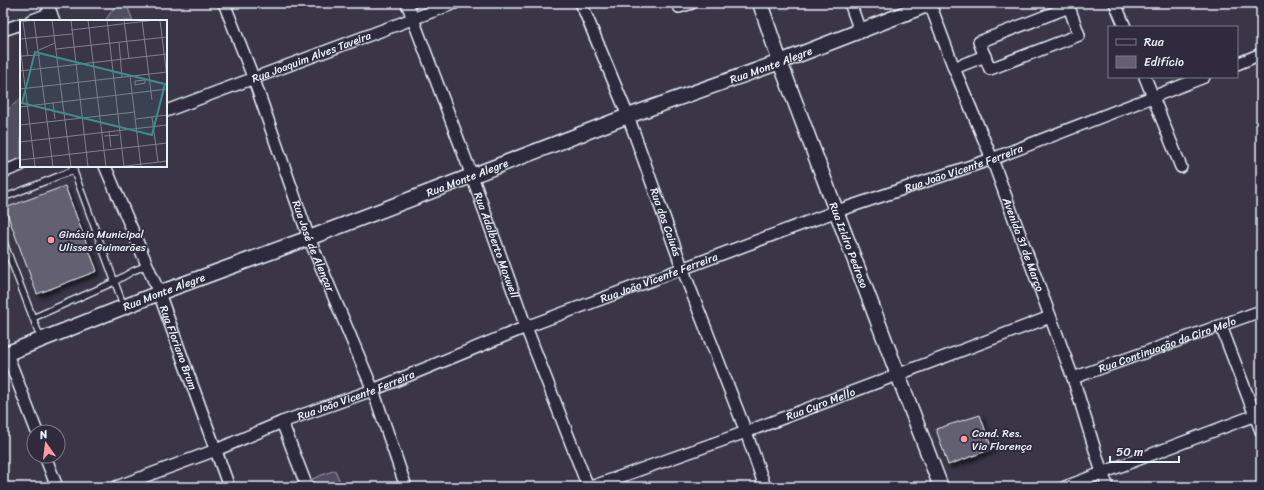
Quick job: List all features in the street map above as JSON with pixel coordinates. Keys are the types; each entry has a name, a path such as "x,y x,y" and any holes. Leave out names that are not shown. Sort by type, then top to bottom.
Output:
{"street":[{"name":"Rua José de Alençar","path":"224,3 253,78 309,238 373,390 406,487"},
{"name":"Rua Adalberto Maxwell","path":"407,3 472,176 526,327 589,487"},
{"name":"Rua Joaquim Alves Taveira","path":"167,110 455,3"},
{"name":"Rua dos Caiuás","path":"581,3 628,116 683,270 746,432 765,487"},
{"path":"679,7 692,3"},
{"name":"Rua Izidro Pedroso","path":"760,3 780,62 941,487"},
{"path":"850,3 860,31"},
{"name":"Rua Monte Alegre","path":"4,351 41,340 159,293 309,238 628,116 780,62 931,3"},
{"name":"Avenida 31 de Março","path":"931,3 954,68 992,159 1073,378 1102,473 1108,487"},
{"path":"1115,3 1125,26"},
{"path":"1068,7 1079,35 990,70 985,56 979,42 1068,7"},
{"path":"32,20 51,12"},
{"path":"3,30 20,24"},
{"path":"1238,64 1261,54"},
{"path":"954,68 985,56"},
{"path":"1145,78 1181,168"},
{"name":"Rua João Vicente Ferreira","path":"116,487 216,450 282,422 373,390 526,327 683,270 837,211 992,159 1201,78"},
{"path":"3,172 20,165"},
{"name":"Rua Floriano Brum","path":"105,167 159,293 229,487"},
{"name":"Rua Continuação da Ciro Melo","path":"1073,378 1261,311"},
{"name":"Rua Cyro Mello","path":"589,487 746,432 1050,317"},
{"path":"1221,326 1258,414 1261,431"},
{"path":"4,351 33,424"},
{"path":"1065,487 1258,414"},
{"path":"282,422 307,487"},
{"path":"49,464 57,487"}],"lane":[{"path":"3,198 73,168 124,307"},
{"path":"3,240 41,340"},
{"path":"33,318 114,282 132,271 147,265"}],"shaded area":[{"path":"117,3 126,3 133,20 106,20"},
{"path":"20,99 20,158 3,165 3,114"},
{"path":"335,470 342,487 315,487 312,479"}],"building":[{"name":"Ginásio Municipal Ulisses Guimarães","path":"65,186 97,271 37,294 5,208"},
{"name":"Cond. Res. Via Florença","path":"980,415 992,449 948,465 936,429"}],"place":[{"name":"Ginásio Municipal Ulisses Guimarães","path":"51,240"},
{"name":"Cond. Res. Via Florença","path":"964,439"}]}
